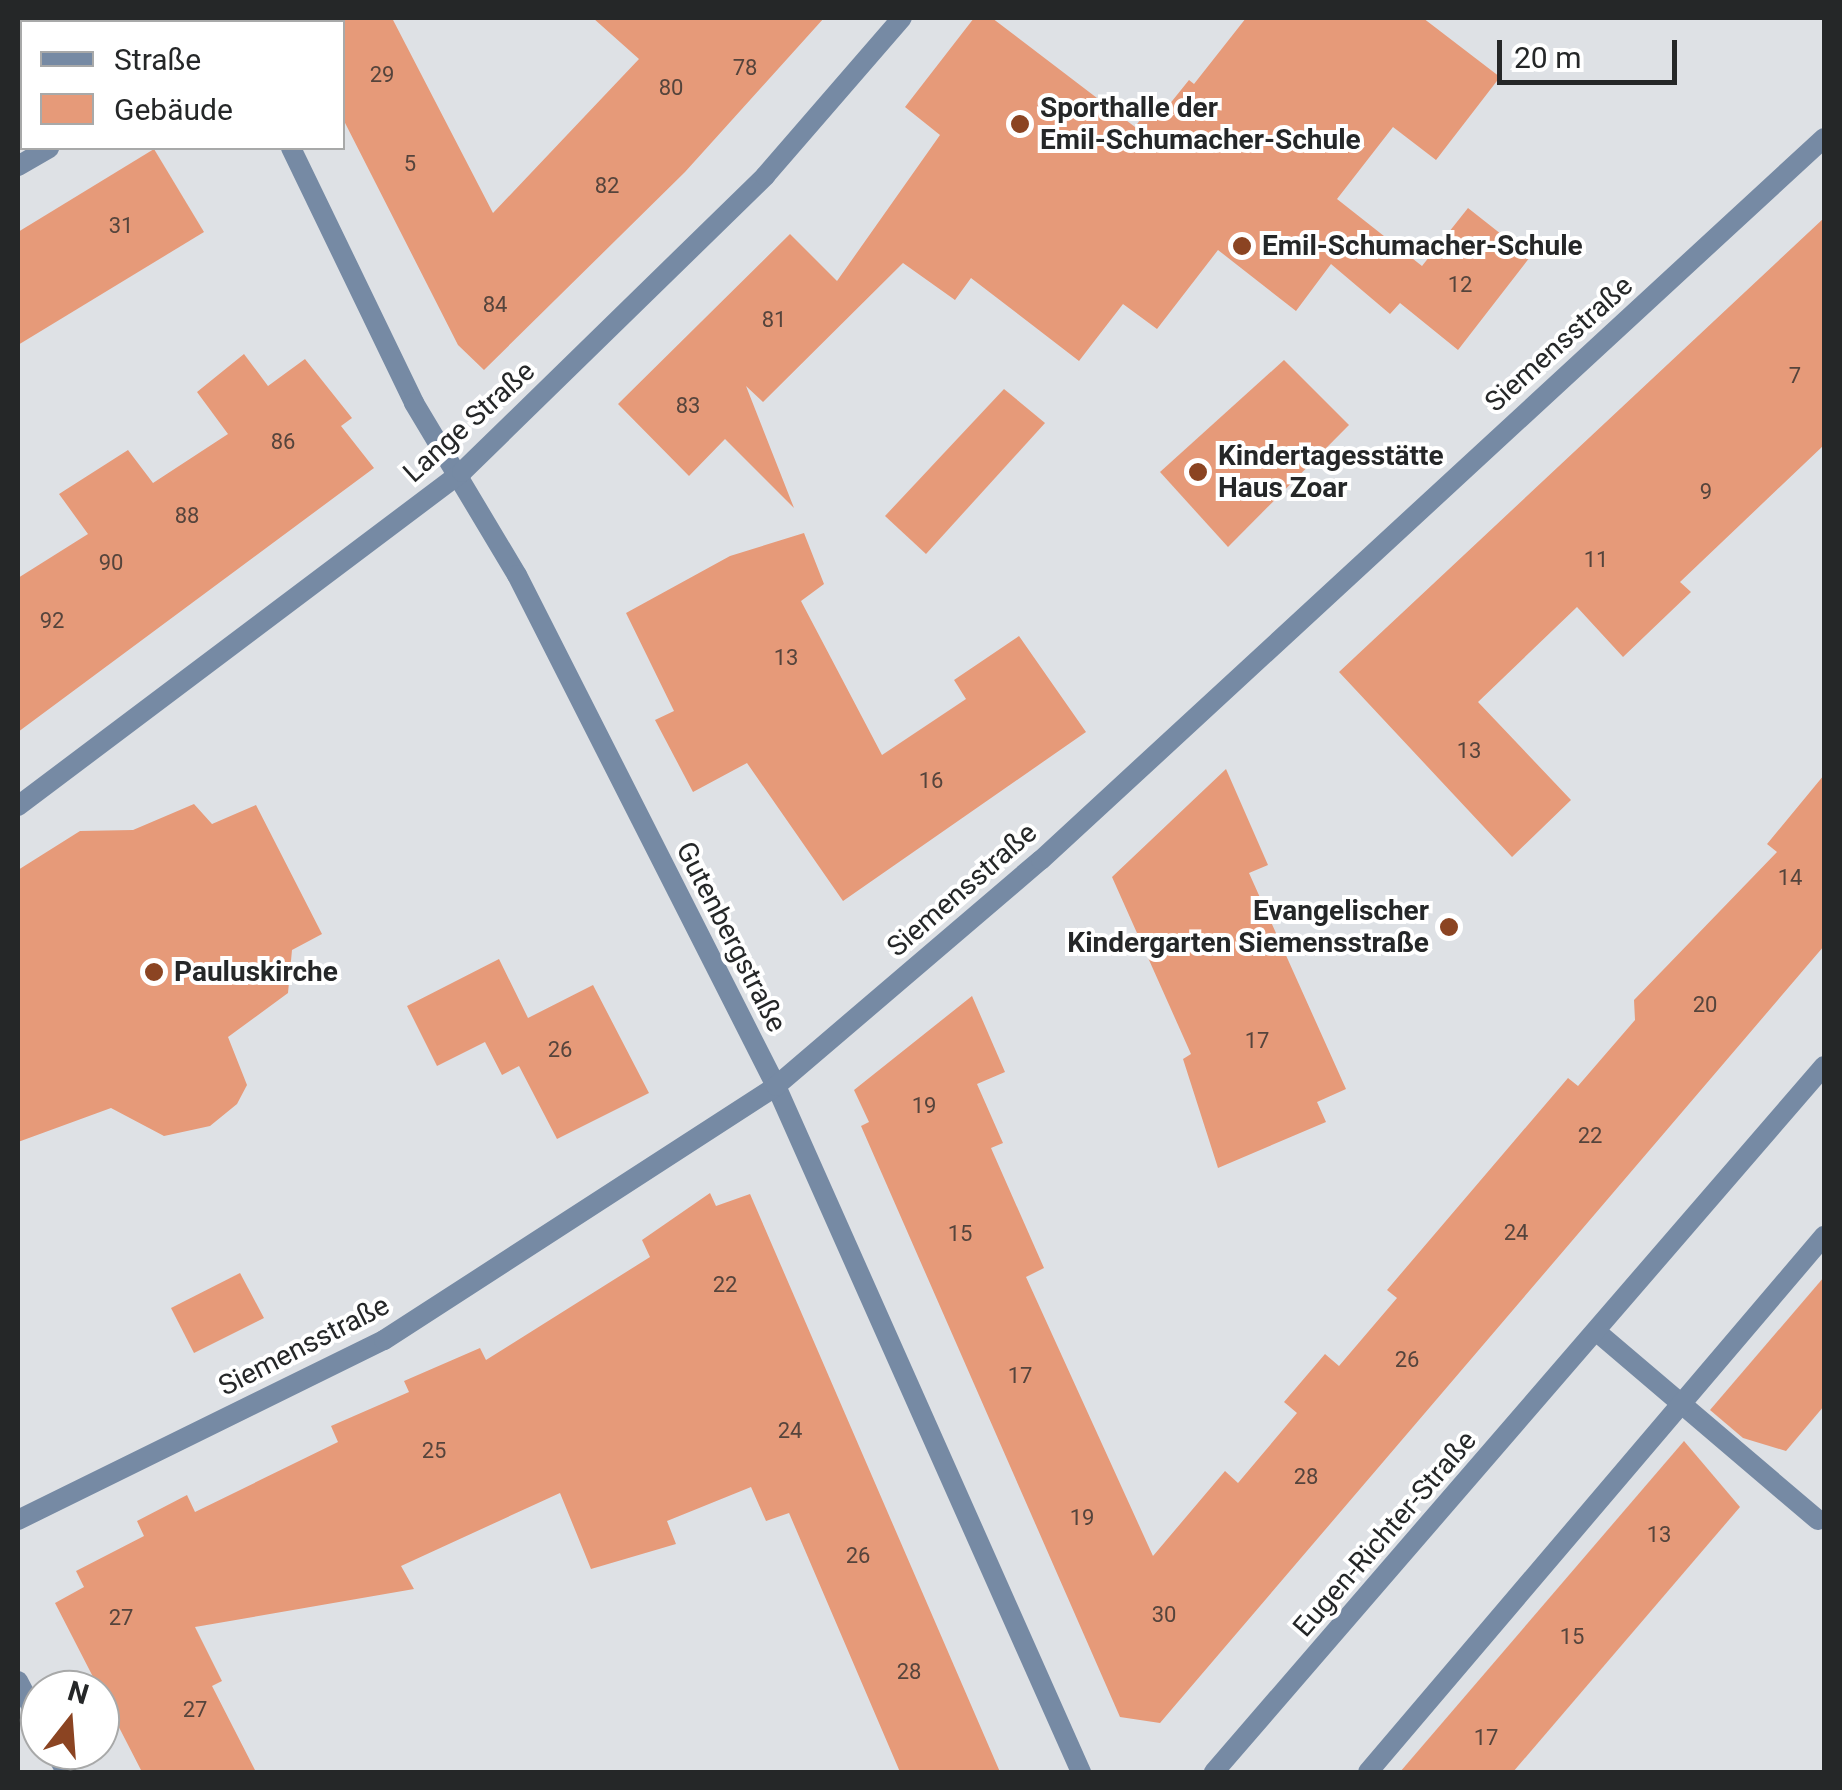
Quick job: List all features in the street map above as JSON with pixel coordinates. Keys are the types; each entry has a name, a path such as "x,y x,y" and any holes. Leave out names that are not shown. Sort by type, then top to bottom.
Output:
{"street":[{"name":"Lange Straße","path":"18,806 462,472 766,176 902,18"},
{"name":"Siemensstraße","path":"18,1520 384,1340 776,1086 1042,860 1215,690 1824,138"},
{"path":"18,166 46,150"},
{"name":"Gutenbergstraße","path":"292,150 414,403 462,472 776,1086 1081,1772"},
{"name":"Eugen-Richter-Straße","path":"1214,1772 1824,1066"},
{"path":"1372,1765 1824,1236"},
{"path":"1597,1332 1818,1520"}],"building":[{"path":"392,18 493,213 639,59 593,18 824,18 685,172 484,370 458,345 345,123 342,20"},
{"path":"974,18 992,18 1135,127 1145,113 1156,121 1189,80 1194,84 1246,18 1423,18 1500,77 1436,160 1393,127 1337,199 1422,266 1468,208 1530,257 1458,350 1400,303 1390,314 1331,264 1296,311 1218,250 1157,329 1123,304 1079,361 971,278 955,300 903,263 763,402 746,386 794,508 725,439 689,476 618,404 790,234 837,281 940,135 905,107"},
{"path":"155,150 204,232 18,345 18,232"},
{"path":"1824,218 1824,445 1680,582 1691,592 1623,657 1577,607 1478,702 1571,800 1512,857 1339,672"},
{"path":"244,354 268,386 305,359 352,418 341,426 374,468 18,732 18,578 88,534 59,494 128,450 153,483 228,434 197,392"},
{"path":"1284,360 1349,425 1228,547 1160,472"},
{"path":"1004,389 1045,423 926,554 885,516"},
{"path":"804,533 824,584 801,601 882,755 966,699 954,680 1019,636 1086,732 843,901 747,763 693,792 655,720 674,711 626,613 730,556"},
{"path":"1226,769 1268,865 1249,873 1346,1089 1317,1102 1326,1122 1218,1168 1183,1059 1191,1054 1112,877"},
{"path":"1824,775 1824,946 1160,1723 1120,1717 861,1126 869,1122 854,1090 972,996 1005,1072 977,1084 1003,1143 991,1148 1044,1268 1026,1277 1153,1556 1225,1471 1238,1483 1297,1413 1284,1402 1325,1354 1339,1366 1397,1298 1387,1290 1568,1078 1578,1086 1635,1020 1634,1000 1777,852 1767,844"},
{"name":"Pauluskirche","path":"194,804 212,824 256,805 322,934 292,950 288,993 228,1037 247,1085 237,1104 210,1126 164,1136 111,1108 18,1142 18,870 80,831 133,830"},
{"path":"499,959 528,1018 593,985 649,1093 557,1139 519,1066 502,1075 485,1042 437,1066 407,1006"},
{"path":"710,1193 716,1206 750,1194 1000,1772 900,1772 789,1513 766,1521 751,1487 667,1521 676,1544 591,1569 560,1493 401,1566 414,1589 195,1627 222,1681 212,1686 256,1772 142,1772 120,1729 120,1670 89,1670 55,1603 84,1587 76,1571 144,1536 137,1521 187,1495 195,1512 338,1442 331,1426 409,1392 404,1381 480,1348 486,1360 650,1257 642,1240"},
{"path":"240,1273 264,1318 194,1353 171,1308"},
{"path":"1824,1277 1824,1406 1786,1451 1743,1438 1710,1410"},
{"path":"1684,1441 1740,1507 1513,1772 1400,1772"}],"place":[{"name":"Sporthalle der Emil-Schumacher-Schule","path":"1020,124"},
{"name":"Emil-Schumacher-Schule","path":"1242,246"},
{"name":"Kindertagesstätte Haus Zoar","path":"1198,472"},
{"name":"Evangelischer Kindergarten Siemensstraße","path":"1449,927"},
{"name":"Pauluskirche","path":"154,972"}]}
